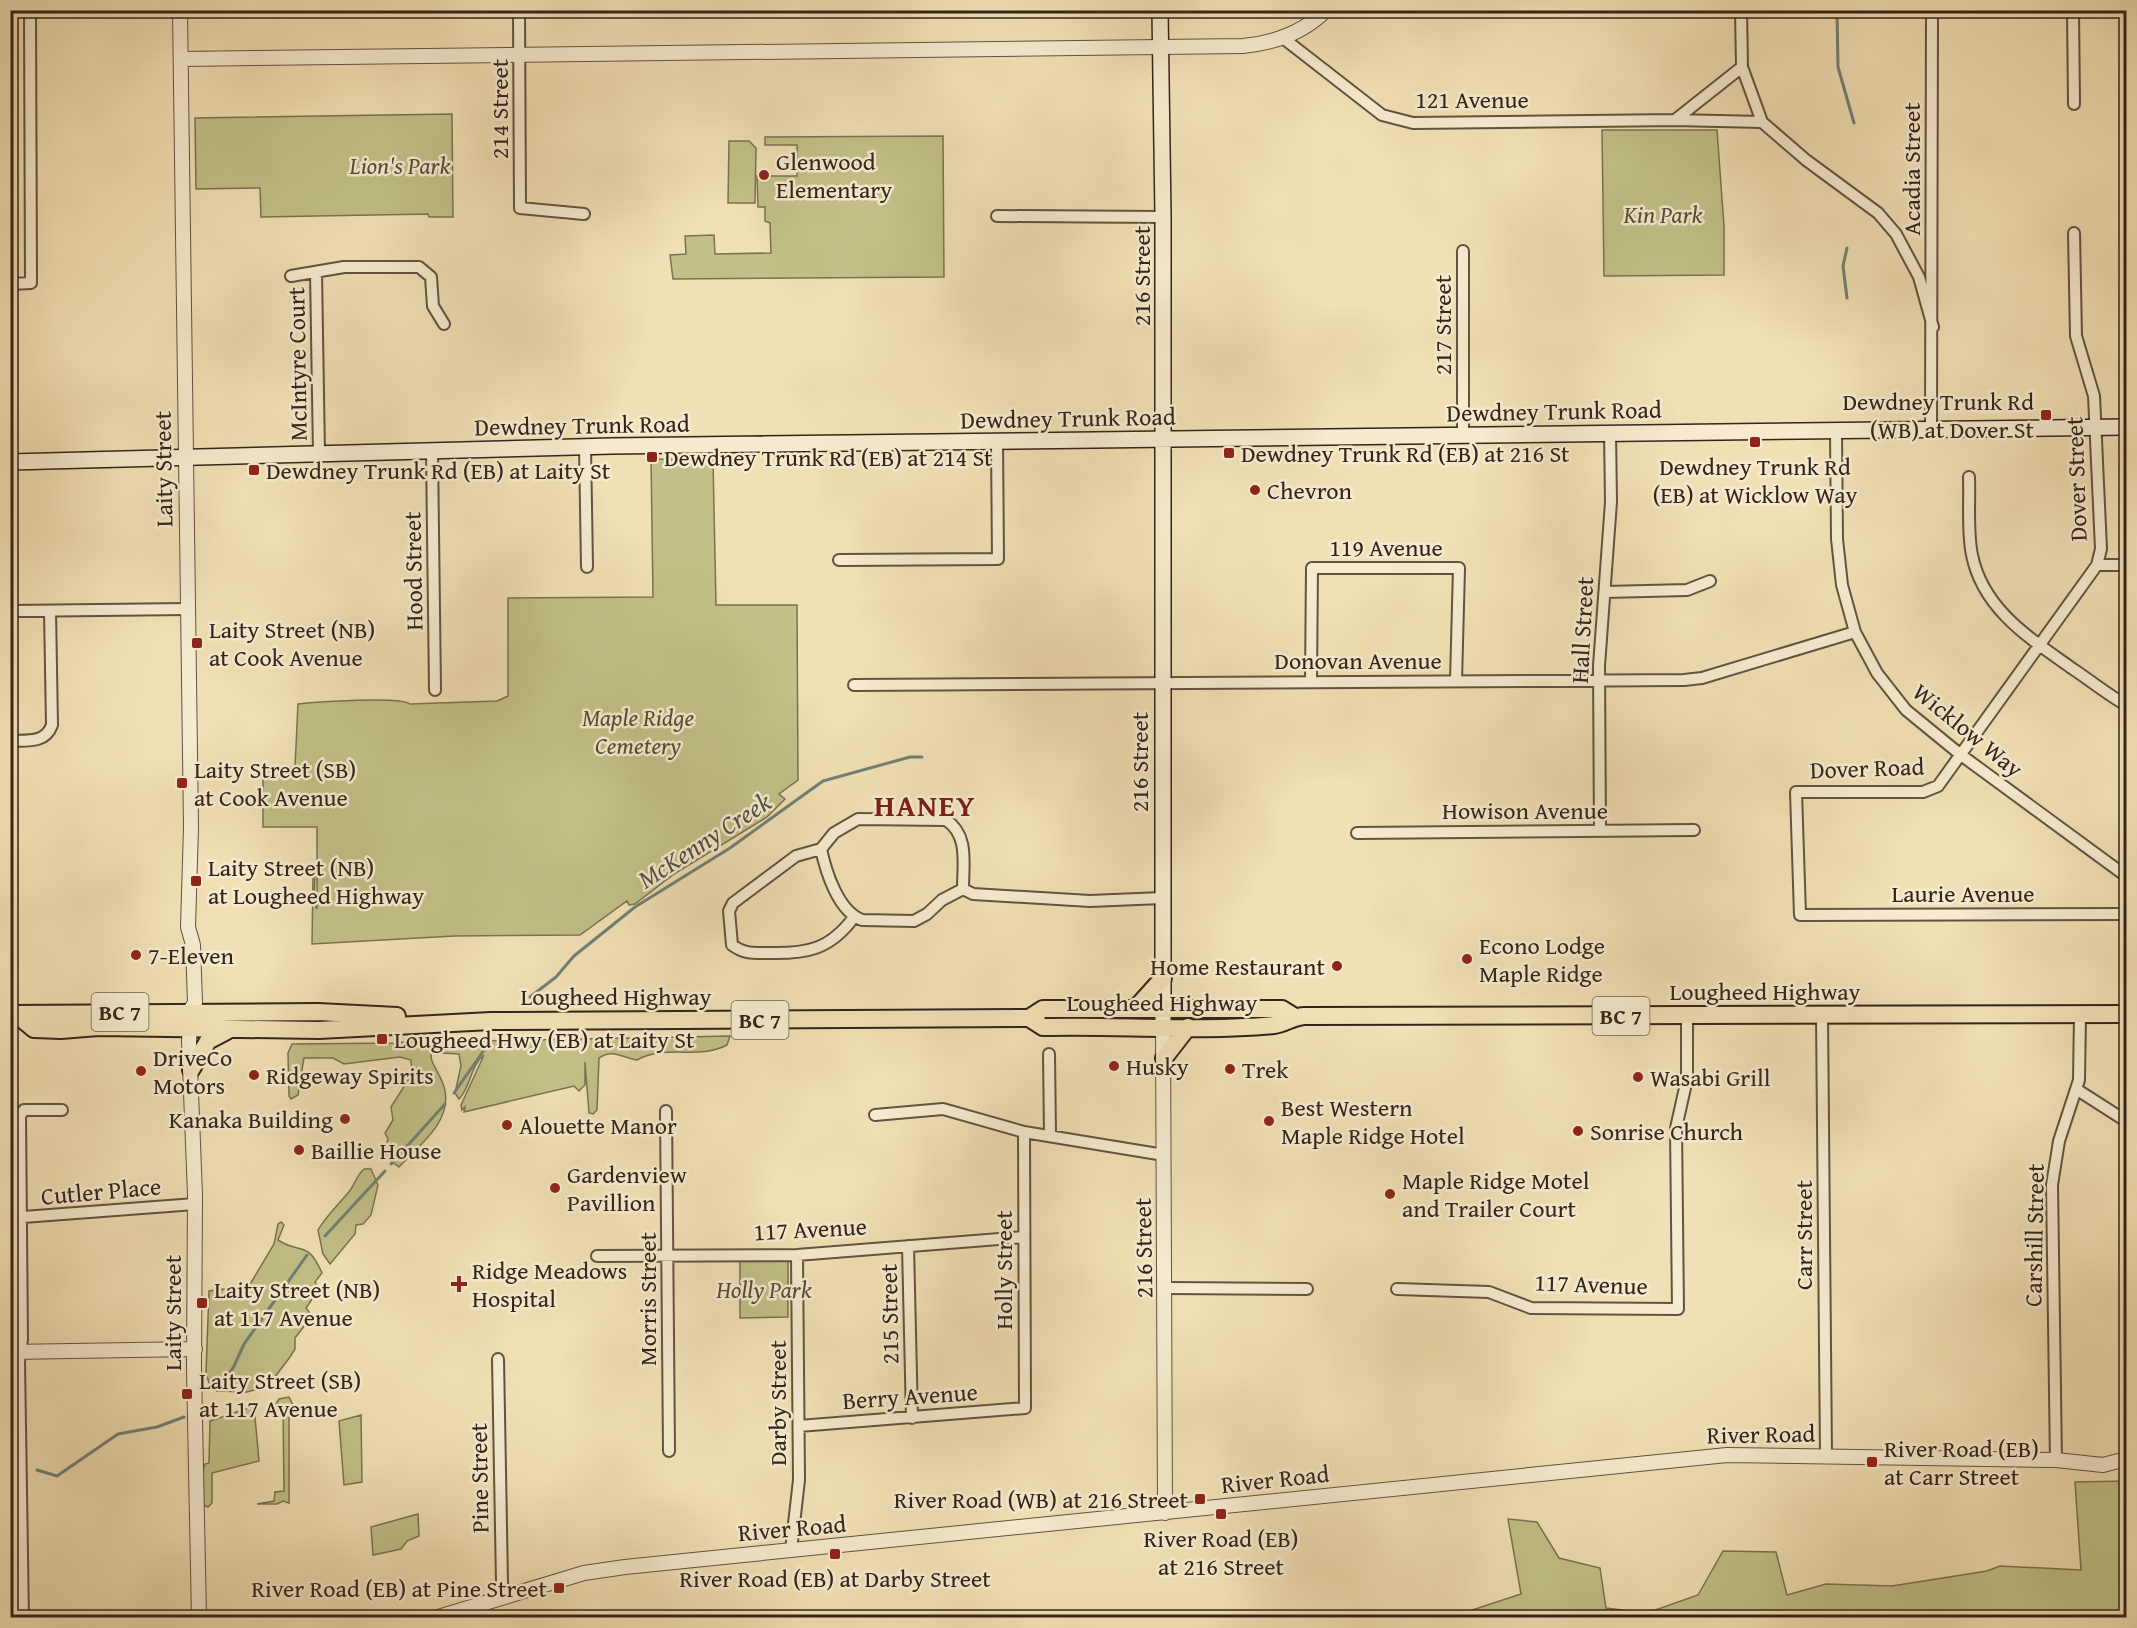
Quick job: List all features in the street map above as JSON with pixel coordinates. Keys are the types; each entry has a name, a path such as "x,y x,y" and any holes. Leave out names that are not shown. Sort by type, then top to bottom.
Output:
{"highway":[{"path":"1136,1008 1163,978"},
{"name":"Lougheed Highway","path":"190,1017 231,1030 319,1030 491,1021 1029,1018 1043,1009 1282,1008 1295,1017"},
{"name":"Lougheed Highway","path":"13,1014 34,1029 190,1017 318,1012 491,1021"},
{"name":"Lougheed Highway","path":"1029,1018 1043,1027 1188,1027 1277,1025 1295,1017 2127,1014"},
{"path":"1164,1058 1188,1027"},
{"path":"191,1070 208,1041 231,1030"}],"main road":[{"name":"216 Street","path":"1160,10 1163,217 1163,1026"},
{"name":"Dewdney Trunk Road","path":"10,462 585,447 2127,427"}],"street":[{"path":"10,284 31,284 30,10"},
{"name":"Laity Street","path":"180,10 191,852 189,927 184,942 187,1003 190,1017 195,1204 199,1617"},
{"name":"214 Street","path":"519,10 520,208 584,214"},
{"path":"181,59 1243,46 1284,38 1303,28 1326,10"},
{"path":"1742,10 1742,67 1762,122"},
{"name":"Acadia Street","path":"1931,429 1932,10"},
{"path":"2073,10 2074,104"},
{"name":"121 Avenue","path":"1284,38 1382,115 1413,123 1676,120 1762,122"},
{"path":"1676,120 1742,67"},
{"name":"Acadia Street","path":"1762,122 1806,160 1878,213 1906,249 1919,277 1933,327"},
{"path":"997,216 1163,217"},
{"name":"Dover Street","path":"1961,755 2097,565 2101,549 2094,396 2076,336 2074,233"},
{"name":"217 Street","path":"1463,251 1463,434"},
{"name":"McIntyre Court","path":"291,276 344,267 419,267 431,277 433,306 444,324"},
{"name":"McIntyre Court","path":"316,272 319,454"},
{"name":"Wicklow Way","path":"1836,430 1839,560 1845,600 1856,632 1877,673 1898,702 1961,755 2127,876"},
{"name":"Hall Street","path":"1600,831 1599,680 1611,502 1610,432"},
{"path":"838,560 998,559 997,441"},
{"path":"585,447 587,567"},
{"name":"Hood Street","path":"432,451 435,690"},
{"path":"1969,477 1972,554 1979,578 1993,603 2005,617 2040,645 2127,705"},
{"path":"2097,565 2127,565"},
{"name":"119 Avenue","path":"1311,681 1312,567 1459,568 1456,681"},
{"path":"1605,592 1687,590 1710,581"},
{"path":"10,611 188,609"},
{"path":"10,741 41,739 47,735 52,725 50,611"},
{"name":"Donovan Avenue","path":"854,685 1702,678 1856,632"},
{"name":"Dover Road","path":"1800,915 1796,792 1931,790 1938,786 1961,755"},
{"path":"854,917 830,942 805,953 742,953 732,945 729,911 733,903 796,856 821,849 834,833 858,819 946,820 957,827 963,842 963,889"},
{"name":"Howison Avenue","path":"1357,833 1694,830"},
{"path":"821,849 826,870 854,917 862,920 914,921 942,900 963,889"},
{"path":"963,889 973,894 1090,901 1162,898"},
{"name":"Laurie Avenue","path":"1800,915 2127,914"},
{"name":"Carr Street","path":"1822,1015 1826,1455"},
{"name":"Carshill Street","path":"2056,1460 2052,1185 2059,1141 2076,1089 2081,1065 2080,1015"},
{"name":"117 Avenue","path":"1397,1289 1489,1292 1531,1308 1678,1309 1676,1128 1687,1079 1688,1016"},
{"name":"216 Street","path":"1163,1026 1166,1288 1165,1513"},
{"path":"1049,1054 1050,1135"},
{"path":"2076,1089 2127,1121"},
{"path":"875,1115 943,1109 1024,1132 1164,1155"},
{"path":"23,1617 16,1352 16,1218 21,1112 24,1110 62,1110"},
{"name":"Morris Street","path":"666,1111 669,1451"},
{"name":"Holly Street","path":"1024,1132 1025,1408"},
{"name":"Cutler Place","path":"16,1218 195,1204"},
{"name":"117 Avenue","path":"597,1256 796,1255 1024,1237"},
{"name":"215 Street","path":"908,1246 912,1418"},
{"name":"Darby Street","path":"791,1550 798,1496 796,1255"},
{"path":"1166,1288 1307,1289"},
{"path":"16,1352 195,1349"},
{"name":"Pine Street","path":"498,1359 502,1583 506,1596"},
{"name":"Berry Avenue","path":"799,1426 1025,1408"},
{"name":"River Road","path":"435,1617 596,1571 1727,1455 2056,1460 2103,1465 2127,1459"}],"green space":[{"name":"Lion's Park","path":"452,114 453,217 429,217 428,214 261,217 260,188 196,189 195,118"},
{"name":"Kin Park","path":"1602,130 1717,130 1724,226 1724,275 1604,276"},
{"path":"943,136 944,277 673,279 670,255 686,254 685,236 714,235 715,254 771,253 770,223 765,221 765,207 758,207 757,176 797,176 797,145 765,145 765,137"},
{"path":"729,141 749,141 756,148 755,203 728,203"},
{"name":"Maple Ridge Cemetery","path":"651,459 713,460 716,605 797,605 798,780 779,794 785,799 767,817 674,874 635,904 629,905 627,901 580,935 454,936 312,944 313,875 315,874 314,902 317,909 317,827 263,827 263,769 295,767 298,704 375,700 391,700 410,704 497,701 508,696 508,598 653,597"},
{"path":"730,1036 727,1045 705,1051 659,1053 637,1060 613,1054 604,1055 599,1058 597,1110 593,1114 589,1113 585,1062 585,1085 579,1091 574,1086 464,1112 465,1107 462,1110 461,1105 484,1055 476,1065 459,1099 455,1093 461,1066 459,1054 442,1053 441,1039 477,1041"},
{"path":"430,1039 432,1061 445,1091 446,1103 438,1124 399,1167 383,1155 388,1139 385,1133 393,1120 391,1107 412,1074 411,1060 400,1057 344,1064 333,1058 304,1058 298,1095 291,1099 289,1096 288,1053 292,1044 396,1043"},
{"path":"364,1169 371,1169 378,1185 371,1215 363,1224 356,1225 355,1234 330,1264 323,1254 318,1230"},
{"path":"281,1222 284,1225 278,1240 308,1252 317,1262 322,1273 315,1282 319,1289 306,1308 312,1316 295,1338 295,1349 290,1357 268,1386 247,1392 217,1391 210,1386 206,1373 209,1291 249,1286 274,1244 278,1224"},
{"name":"Holly Park","path":"740,1261 788,1261 788,1317 740,1318"},
{"path":"289,1397 296,1411 289,1414 289,1503 283,1501 277,1504 257,1504 274,1501 275,1492 284,1491 283,1411 277,1411 276,1404 279,1399"},
{"path":"254,1406 259,1461 212,1473 212,1503 208,1507 202,1504 202,1474 205,1464 209,1463 210,1421"},
{"path":"361,1415 362,1482 344,1485 339,1421"},
{"path":"2126,1481 2126,1610 2058,1618 1451,1617 1521,1594 1508,1519 1537,1522 1559,1558 1600,1568 1606,1608 1647,1613 1698,1595 1723,1551 1776,1552 1787,1595 1826,1584 1892,1586 1987,1571 2000,1566 2081,1570 2075,1482"},
{"path":"418,1514 419,1536 407,1541 401,1549 373,1555 371,1527"}],"waterway":[{"path":"1837,10 1838,67 1854,123"},
{"path":"1847,248 1843,266 1847,298"},
{"name":"McKenny Creek","path":"530,997 556,977 574,956 635,907 730,848 823,781 910,757 922,757"},
{"name":"McKenny Creek","path":"454,1093 484,1050"},
{"name":"McKenny Creek","path":"391,1164 445,1104"},
{"name":"McKenny Creek","path":"325,1236 385,1171"},
{"name":"McKenny Creek","path":"217,1390 233,1368 244,1344 307,1255"},
{"name":"McKenny Creek","path":"37,1470 57,1476 118,1434 157,1427 184,1417"}],"place":[{"name":"Glenwood Elementary","path":"764,175"},
{"name":"Dewdney Trunk Rd (WB) at Dover St","path":"2046,415"},
{"name":"Dewdney Trunk Rd (EB) at Wicklow Way","path":"1755,442"},
{"name":"Dewdney Trunk Rd (EB) at 216 St","path":"1229,453"},
{"name":"Dewdney Trunk Rd (EB) at 214 St","path":"652,457"},
{"name":"Dewdney Trunk Rd (EB) at Laity St","path":"254,470"},
{"name":"Chevron","path":"1255,490"},
{"name":"Laity Street (NB) at Cook Avenue","path":"197,643"},
{"name":"Laity Street (SB) at Cook Avenue","path":"182,783"},
{"name":"Laity Street (NB) at Lougheed Highway","path":"196,881"},
{"name":"7-Eleven","path":"136,955"},
{"name":"Econo Lodge Maple Ridge","path":"1467,959"},
{"name":"Home Restaurant","path":"1337,966"},
{"name":"Lougheed Hwy (EB) at Laity St","path":"382,1039"},
{"name":"Husky","path":"1114,1066"},
{"name":"Trek","path":"1230,1069"},
{"name":"DriveCo Motors","path":"141,1071"},
{"name":"Ridgeway Spirits","path":"254,1075"},
{"name":"Wasabi Grill","path":"1638,1077"},
{"name":"Kanaka Building","path":"345,1119"},
{"name":"Best Western Maple Ridge Hotel","path":"1269,1121"},
{"name":"Alouette Manor","path":"507,1125"},
{"name":"Sonrise Church","path":"1578,1131"},
{"name":"Baillie House","path":"299,1150"},
{"name":"Gardenview Pavillion","path":"555,1188"},
{"name":"Maple Ridge Motel and Trailer Court","path":"1390,1194"},
{"name":"Ridge Meadows Hospital","path":"459,1284"},
{"name":"Laity Street (NB) at 117 Avenue","path":"202,1303"},
{"name":"Laity Street (SB) at 117 Avenue","path":"187,1394"},
{"name":"River Road (EB) at Carr Street","path":"1872,1462"},
{"name":"River Road (WB) at 216 Street","path":"1200,1499"},
{"name":"River Road (EB) at 216 Street","path":"1221,1514"},
{"name":"River Road (EB) at Darby Street","path":"835,1554"},
{"name":"River Road (EB) at Pine Street","path":"559,1588"}],"district":[{"name":"HANEY","path":"925,805"}]}
